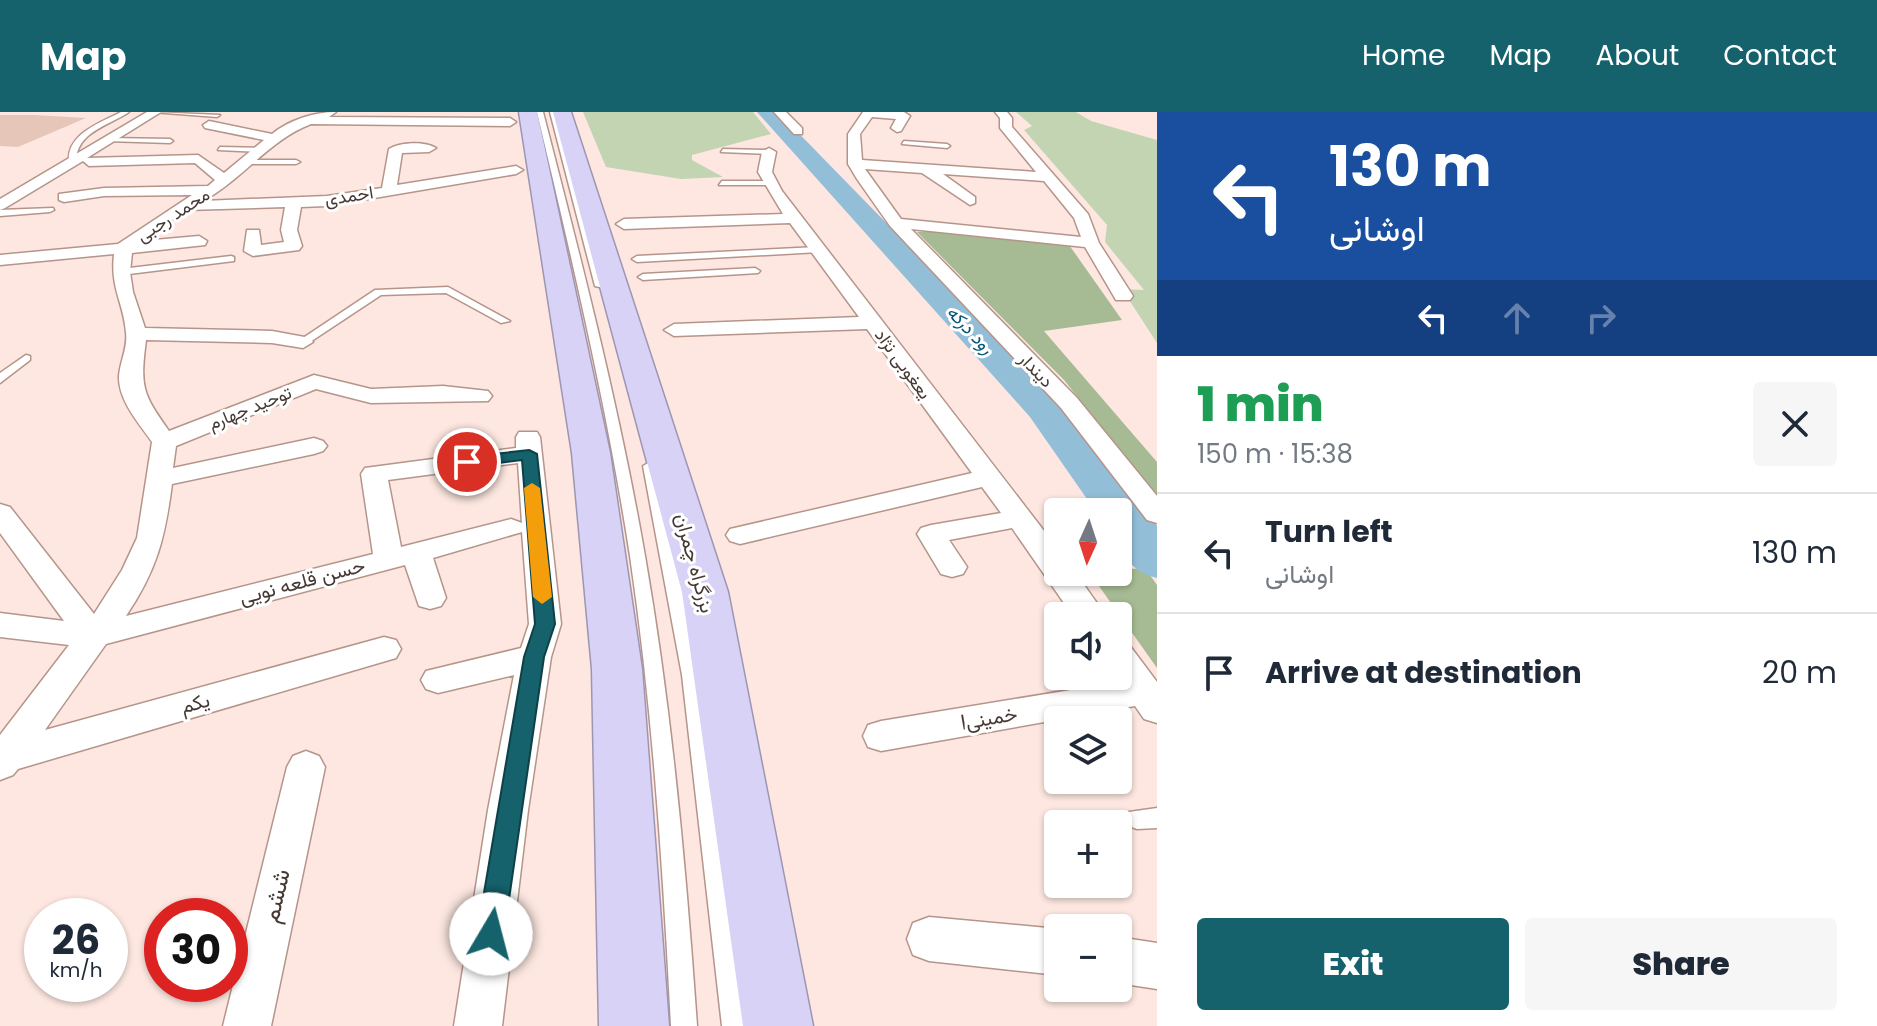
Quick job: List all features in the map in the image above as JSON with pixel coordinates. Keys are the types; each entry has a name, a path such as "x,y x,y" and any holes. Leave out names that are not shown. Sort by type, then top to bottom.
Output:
{"highway":[{"name":"بزرگراه چمران","path":"562,112 705,592 778,1026"},
{"path":"519,117 591,453 617,669 634,1026"}],"street":[{"path":"0,205 155,112"},
{"path":"780,112 798,131"},
{"path":"902,132 869,112 854,134 855,164 1047,177"},
{"path":"1001,112 1006,118 1006,128 1082,217 1091,243 1123,296"},
{"path":"285,115 519,117"},
{"name":"محمد رجبی","path":"123,260 181,207 249,162 274,138 316,115"},
{"path":"213,120 274,138"},
{"path":"389,190 396,149 432,161"},
{"path":"769,152 765,172 770,183"},
{"path":"89,162 198,159 218,185"},
{"name":"احمدی","path":"181,207 327,201 389,190 432,161 516,170"},
{"name":"دیندار","path":"855,164 896,223 1069,403 1157,514"},
{"path":"918,168 970,200"},
{"name":"یعغوبی نژاد","path":"770,183 817,250 1044,550"},
{"path":"64,197 218,185"},
{"path":"253,233 253,251 293,246 289,230 294,201"},
{"path":"624,224 796,218"},
{"path":"896,223 1091,243"},
{"path":"0,260 123,260 199,241"},
{"path":"3,761 118,604 151,538 164,442 137,403 130,379 137,334 124,292 123,260"},
{"path":"674,330 873,323"},
{"path":"137,334 272,337 303,342"},
{"name":"توحید چهارم","path":"164,442 314,382 371,396 443,393 480,396"},
{"path":"160,479 314,446"},
{"path":"430,598 402,555 374,474 528,446 545,624 534,657 478,1026"},
{"path":"740,535 989,477"},
{"path":"0,513 93,636"},
{"path":"952,567 931,534 1021,518"},
{"name":"حسن قلعه نویی","path":"93,636 511,528"},
{"path":"0,625 93,636"},
{"name":"یکم","path":"3,761 384,649"},
{"path":"438,680 534,657"},
{"path":"1132,675 1150,700"},
{"name":"lخمینی","path":"881,736 1150,700"},
{"name":"ششم","path":"247,1026 306,767"},
{"path":"929,939 1044,951"},
{"path":"1132,962 1157,966"}],"lane":[{"path":"72,162 74,145 84,135 126,112"},
{"path":"155,112 213,120"},
{"path":"540,112 587,306 626,490 654,673 676,872 684,1026"},
{"path":"553,112 648,458 676,598 691,675 735,1026"},
{"path":"902,132 947,146"},
{"path":"902,132 918,168"},
{"path":"108,140 170,141"},
{"path":"220,149 262,150"},
{"path":"723,151 769,152"},
{"path":"249,162 296,162"},
{"path":"722,183 770,183"},
{"path":"0,213 50,210"},
{"path":"637,259 817,250"},
{"path":"673,257 681,275"},
{"path":"123,260 204,267 231,259"},
{"path":"643,277 755,271"},
{"path":"716,273 726,286"},
{"path":"303,342 379,292 448,290 505,321"},
{"path":"1,378 26,358"},
{"path":"1,378 25,375"}],"green space":[{"path":"583,112 753,112 771,134 692,155 692,160 723,177 681,179 606,167"},
{"path":"1016,112 1076,112 1091,121 1157,140 1157,343 1122,289 1144,290 1105,242 1107,225 1024,130 1032,126"},
{"path":"917,232 1067,242 1122,320 1044,331 1157,462 1157,496 1064,380"},
{"path":"1145,568 1157,585 1157,668 1132,633 1132,602 1110,602 1099,586 1132,586 1132,569"}],"building":[{"path":"0,115 86,118 18,147 0,146"}],"waterway":[{"name":"رود درکه","path":"767,112 1044,408 1157,561"}],"slow traffic":[{"path":"532,488 542,597"}],"route":[{"path":"467,462 529,454 545,624 534,657 491,934"}]}
